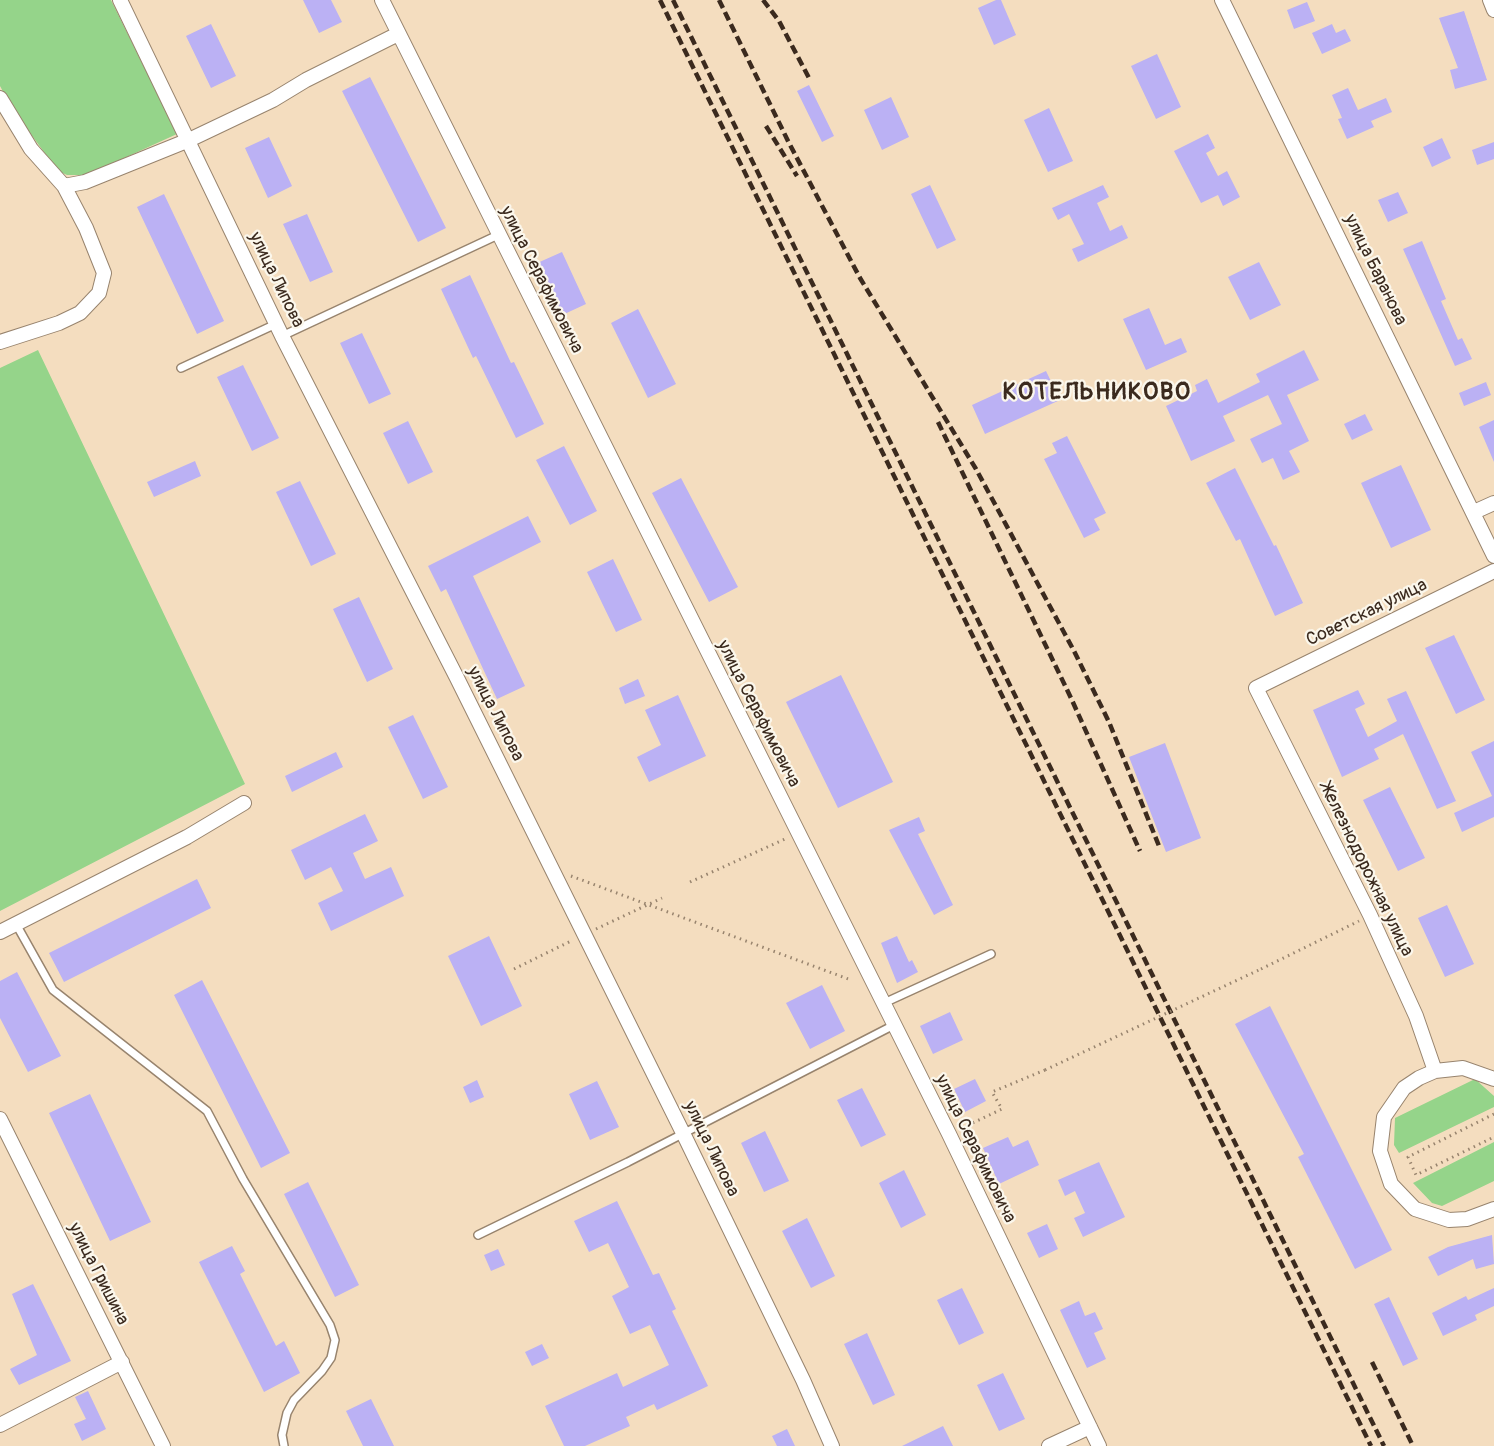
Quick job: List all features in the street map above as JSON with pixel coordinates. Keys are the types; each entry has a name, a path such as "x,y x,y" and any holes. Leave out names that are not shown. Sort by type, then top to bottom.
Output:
{"street":[{"name":"улица Липова","path":"120,0 279,330 683,1133 803,1380 832,1446"},
{"name":"улица Серафимовича","path":"382,0 949,1134 1099,1446"},
{"name":"улица Баранова","path":"1222,0 1494,556"},
{"path":"1490,0 1494,10"},
{"path":"64,186 85,183 189,140 273,100 306,80 398,34"},
{"path":"0,98 32,149 64,186 86,228 104,273 99,293 80,313 59,323 0,342"},
{"path":"1474,512 1494,503"},
{"name":"Советская улица","path":"1256,688 1494,571"},
{"name":"Железнодорожная улица","path":"1256,688 1370,915 1416,1016 1435,1071"},
{"path":"0,932 187,837 243,803"},
{"path":"1494,1078 1463,1068 1435,1071 1404,1088 1389,1109 1380,1134 1383,1168 1402,1198 1431,1216 1449,1220 1467,1219 1494,1209"},
{"name":"улица Гришина","path":"0,1119 163,1446"},
{"path":"0,1425 122,1362"},
{"path":"1049,1446 1090,1427"}],"lane":[{"path":"181,368 279,330 498,235"},
{"path":"16,924 53,990 207,1111 243,1179 330,1325 335,1340 331,1358 322,1371 294,1400 286,1413 282,1435 284,1446"},
{"path":"883,1004 990,954"},
{"path":"478,1235 894,1025"}],"path":[{"path":"690,882 785,840"},
{"path":"552,869 851,980"},
{"path":"949,1134 1002,1109 992,1092 1045,1070 1261,969 1370,915"},
{"path":"1494,1114 1408,1157 1416,1175 1494,1137"}],"green space":[{"path":"0,0 111,0 177,134 87,175 67,175 58,171 13,110 0,86"},
{"path":"38,350 245,784 0,911 0,368"},
{"path":"1475,1079 1494,1096 1494,1107 1399,1153 1394,1145 1395,1118"},
{"path":"1494,1142 1494,1181 1442,1206 1432,1203 1413,1183"}],"building":[{"path":"303,0 331,0 342,22 319,33"},
{"path":"1001,0 1016,35 994,45 978,8"},
{"path":"1307,2 1315,21 1294,29 1287,10"},
{"path":"1464,11 1487,80 1455,89 1450,70 1458,68 1439,18"},
{"path":"211,24 236,76 211,88 186,36"},
{"path":"1332,24 1336,33 1345,29 1351,41 1322,54 1312,33"},
{"path":"1157,54 1181,107 1156,119 1131,66"},
{"path":"370,77 446,228 418,242 342,91"},
{"path":"809,85 834,136 822,142 797,91"},
{"path":"1348,88 1358,110 1386,98 1392,112 1371,121 1374,127 1347,139 1338,119 1342,118 1332,95"},
{"path":"891,97 909,137 882,150 864,110"},
{"path":"1049,108 1073,161 1048,172 1024,120"},
{"path":"1208,134 1215,148 1206,153 1218,176 1227,171 1240,197 1223,206 1218,195 1201,203 1174,151"},
{"path":"269,137 292,186 268,198 245,148"},
{"path":"1442,138 1451,158 1432,167 1423,147"},
{"path":"1494,142 1494,159 1477,165 1472,150"},
{"path":"930,185 956,240 937,249 911,194"},
{"path":"1103,185 1109,197 1097,203 1110,231 1122,225 1128,238 1078,262 1072,249 1084,244 1069,214 1058,220 1052,208"},
{"path":"1398,192 1408,213 1388,222 1378,200"},
{"path":"164,194 224,321 197,334 137,207"},
{"path":"307,214 333,272 310,282 283,224"},
{"path":"1422,241 1446,299 1441,301 1458,340 1462,338 1472,359 1455,366 1403,249"},
{"path":"562,252 586,304 558,317 535,264"},
{"path":"1259,262 1281,305 1250,320 1228,277"},
{"path":"470,275 511,363 514,362 544,424 516,438 476,356 473,358 441,289"},
{"path":"1149,308 1165,345 1181,338 1187,352 1146,370 1123,319"},
{"path":"638,309 676,384 648,398 611,323"},
{"path":"362,333 391,394 369,404 340,343"},
{"path":"1304,350 1319,380 1287,395 1309,441 1289,451 1300,472 1283,480 1273,458 1262,463 1250,439 1282,424 1268,395 1223,416 1235,441 1191,461 1166,406 1197,391 1195,385 1207,379 1218,403 1260,382 1256,374"},
{"path":"243,365 279,438 252,451 217,377"},
{"path":"1046,371 1060,400 985,434 972,405"},
{"path":"1486,382 1491,395 1464,406 1459,393"},
{"path":"1365,414 1373,430 1352,440 1344,424"},
{"path":"1494,420 1494,462 1479,427"},
{"path":"408,421 433,472 408,484 383,433"},
{"path":"1067,436 1106,513 1094,519 1100,530 1084,538 1044,459 1057,453 1052,443"},
{"path":"564,446 597,511 570,525 536,460"},
{"path":"195,461 201,476 154,497 147,482"},
{"path":"1401,465 1431,530 1391,548 1361,483"},
{"path":"1235,468 1274,546 1276,545 1303,603 1275,616 1240,539 1236,541 1206,483"},
{"path":"681,478 738,587 709,602 652,493"},
{"path":"300,481 336,554 311,566 276,492"},
{"path":"528,516 541,542 473,576 525,686 497,699 446,589 441,592 428,566"},
{"path":"613,559 642,620 616,632 587,572"},
{"path":"359,597 393,669 367,682 333,609"},
{"path":"1454,635 1485,700 1456,714 1425,648"},
{"path":"841,675 893,782 838,808 786,702"},
{"path":"638,679 645,696 625,704 619,688"},
{"path":"1358,690 1365,704 1355,709 1368,737 1397,721 1387,699 1406,691 1456,801 1437,809 1403,734 1374,749 1379,759 1342,777 1313,710"},
{"path":"678,695 706,756 649,782 637,757 661,745 645,710"},
{"path":"413,715 448,787 423,799 388,727"},
{"path":"1494,741 1494,817 1462,832 1454,813 1492,796 1471,752"},
{"path":"1165,743 1201,838 1166,852 1129,757"},
{"path":"336,752 343,767 292,792 285,776"},
{"path":"1390,787 1425,858 1398,871 1363,800"},
{"path":"365,814 378,841 353,853 365,879 391,867 404,896 331,931 318,903 343,891 331,867 305,880 291,850"},
{"path":"919,817 925,831 918,834 953,905 934,915 889,830"},
{"path":"197,879 211,908 64,982 49,953"},
{"path":"1447,905 1474,964 1445,977 1418,918"},
{"path":"489,936 522,1006 481,1026 448,956"},
{"path":"897,936 909,962 912,960 918,972 897,983 881,943"},
{"path":"17,972 61,1056 28,1072 0,1018 0,981"},
{"path":"202,980 290,1153 261,1168 174,995"},
{"path":"822,985 845,1031 810,1049 786,1003"},
{"path":"1270,1006 1392,1250 1355,1269 1298,1157 1304,1154 1235,1024"},
{"path":"950,1012 963,1040 933,1054 920,1026"},
{"path":"975,1079 986,1101 965,1112 954,1089"},
{"path":"477,1080 484,1097 470,1103 463,1087"},
{"path":"597,1081 619,1127 590,1140 569,1094"},
{"path":"862,1088 886,1135 861,1147 837,1100"},
{"path":"90,1094 151,1222 110,1241 49,1113"},
{"path":"765,1131 789,1181 764,1192 741,1143"},
{"path":"1008,1137 1013,1147 1028,1140 1039,1165 999,1184 983,1148"},
{"path":"1099,1162 1125,1217 1083,1237 1074,1218 1085,1213 1075,1191 1065,1196 1058,1180"},
{"path":"904,1170 926,1215 901,1228 879,1183"},
{"path":"308,1182 359,1285 335,1297 284,1194"},
{"path":"617,1201 653,1275 659,1273 676,1309 672,1311 708,1386 657,1410 654,1404 626,1417 630,1426 585,1446 564,1446 545,1406 617,1373 623,1387 669,1365 650,1325 630,1334 612,1296 629,1287 608,1243 589,1252 574,1221"},
{"path":"807,1218 835,1276 811,1288 782,1231"},
{"path":"1047,1224 1058,1249 1039,1258 1027,1233"},
{"path":"1492,1235 1494,1264 1476,1269 1473,1259 1438,1276 1428,1257 1448,1247"},
{"path":"232,1246 245,1271 240,1274 276,1346 284,1341 300,1373 264,1392 199,1262"},
{"path":"498,1249 505,1265 491,1271 484,1255"},
{"path":"33,1284 71,1361 19,1385 10,1369 37,1355 12,1294"},
{"path":"962,1288 984,1333 959,1345 937,1300"},
{"path":"1494,1288 1494,1306 1475,1315 1477,1320 1443,1336 1432,1313 1466,1296 1468,1300"},
{"path":"1389,1297 1418,1359 1403,1366 1374,1304"},
{"path":"1079,1301 1085,1316 1095,1312 1103,1329 1094,1333 1106,1359 1087,1368 1060,1310"},
{"path":"867,1333 895,1395 873,1405 844,1344"},
{"path":"542,1344 549,1358 532,1366 525,1352"},
{"path":"1003,1373 1025,1419 999,1431 977,1385"},
{"path":"88,1391 106,1429 82,1441 74,1424 86,1419 75,1397"},
{"path":"371,1399 394,1446 363,1446 346,1411"},
{"path":"943,1426 953,1446 902,1446"},
{"path":"787,1429 795,1446 777,1446 772,1436"}],"railway":[{"path":"660,0 1371,1446"},
{"path":"673,0 1384,1446"},
{"path":"719,0 788,141 860,278 976,469 1074,651 1109,722 1159,846"},
{"path":"763,0 779,21 809,78"},
{"path":"766,126 797,176"},
{"path":"938,422 1071,698 1140,851"},
{"path":"1372,1362 1413,1446"}],"district":[{"name":"КОТЕЛЬНИКОВО","path":"1097,393"}]}
